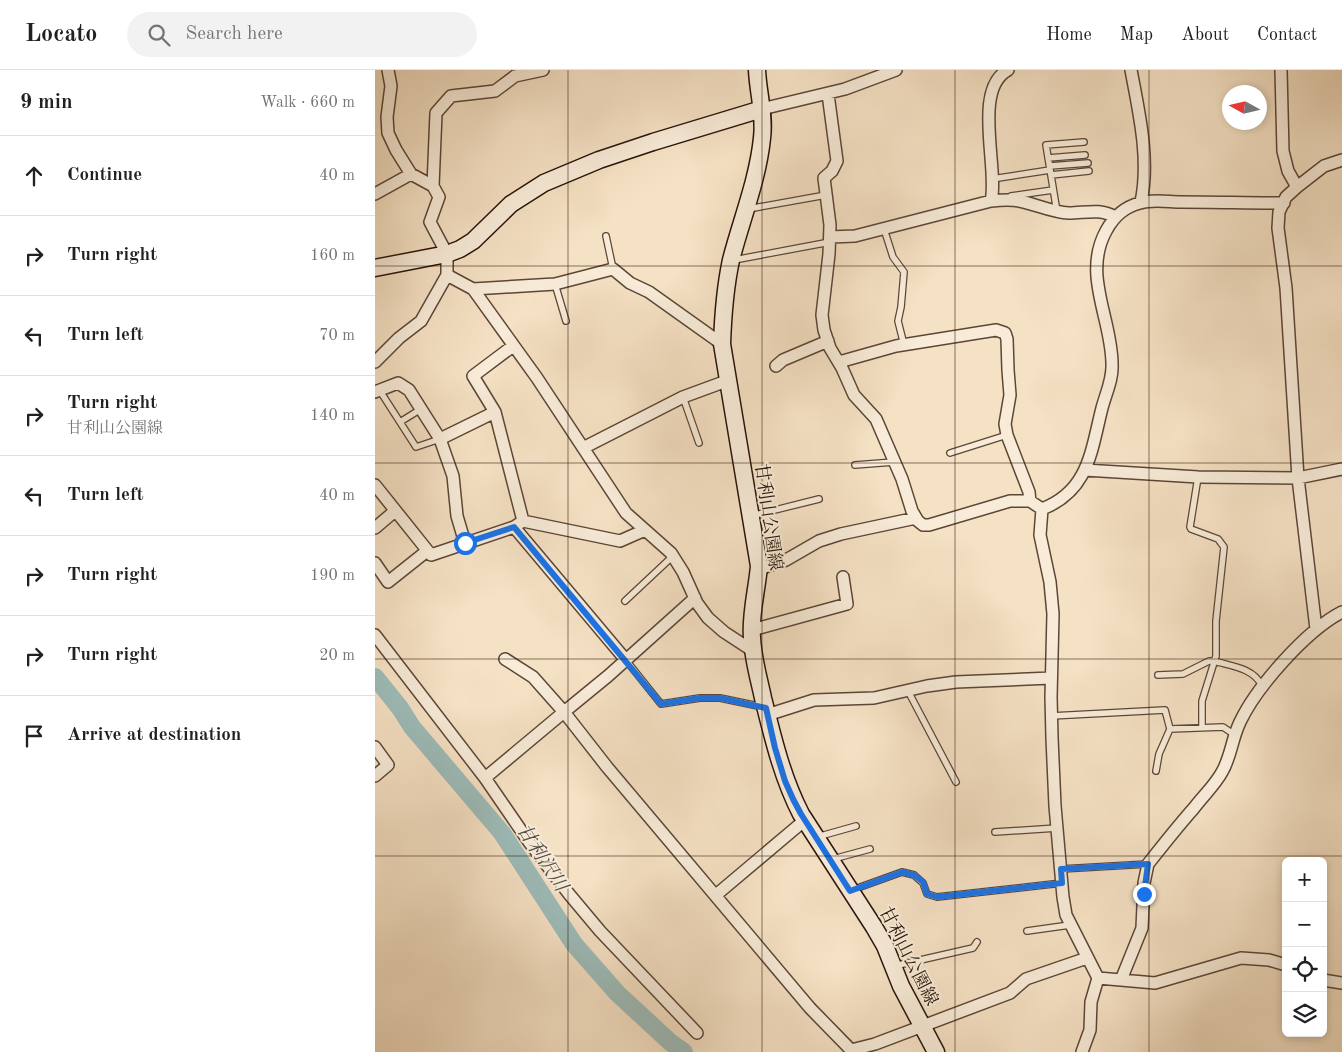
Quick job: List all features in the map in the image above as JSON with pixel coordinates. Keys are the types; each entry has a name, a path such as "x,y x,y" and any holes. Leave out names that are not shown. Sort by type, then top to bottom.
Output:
{"main road":[{"name":"甘利山公園線","path":"757,70 762,109 762,140 746,209 731,260 723,311 722,344 759,569 751,630 753,651 766,711 785,781 805,820 874,927 901,986 936,1052"},
{"path":"375,268 447,254 460,249 473,240 511,204 543,183 599,160 762,109"}],"street":[{"path":"388,70 391,86 388,133 411,174 433,186"},
{"path":"375,362 399,338 421,321 447,276 447,254 429,222 439,197 433,186 436,112 451,96 495,91 514,73 543,70"},
{"path":"762,109 828,94 896,70"},
{"path":"991,199 989,109 995,86 1002,73 1008,70"},
{"path":"1131,70 1143,138 1145,184 1141,202"},
{"path":"1281,70 1283,151 1288,171 1297,186"},
{"path":"828,94 837,161 832,171 824,178 830,240 822,315 828,341 854,395 876,419 902,479 912,511 923,525 929,525 1010,501 1030,501 1042,509"},
{"path":"1315,629 1298,478 1286,288 1278,228 1279,212 1286,197 1297,186 1324,166 1342,160"},
{"path":"375,194 411,174"},
{"path":"830,240 883,229 991,199 1019,201 1057,212 1101,211 1115,217"},
{"path":"1042,509 1053,505 1072,491 1082,478 1111,379 1111,346 1096,275 1097,254 1102,238 1118,213 1141,202 1284,203"},
{"path":"473,289 555,284 613,269 630,283 649,292 722,344"},
{"path":"447,276 473,289 537,378 626,513 671,552 695,598 708,618 724,632 753,651"},
{"path":"839,362 904,345 996,330 1005,333 1010,395 1005,424 1007,435 1029,492 1030,501"},
{"path":"776,366 783,360 828,341"},
{"path":"513,346 473,376 495,412 519,524 625,659"},
{"path":"377,391 399,383 409,390 440,439 453,476 457,516 465,543"},
{"path":"583,448 683,396 721,383 728,383"},
{"path":"440,439 495,412"},
{"path":"1085,470 1198,477 1298,478 1342,469"},
{"path":"375,485 431,555 519,524 620,541 645,530"},
{"path":"1042,509 1040,535 1050,582 1053,614 1051,716 1062,883 1066,915 1098,978 1091,1002 1090,1030 1082,1052"},
{"path":"375,528 395,511"},
{"path":"759,569 786,560 819,541 841,534 916,518"},
{"path":"375,563 388,582 427,551"},
{"path":"751,630 847,604 843,577"},
{"path":"485,778 608,676 695,598"},
{"path":"1121,980 1142,928 1144,883 1148,864 1222,772 1238,724 1246,710 1280,666 1315,629 1328,619 1342,612"},
{"path":"375,635 485,778 529,842 569,894 600,931 697,1033"},
{"path":"505,659 533,677 564,712 607,767 810,1008 850,1051 875,1044 1010,993 1026,979 1087,958"},
{"path":"766,711 814,700 874,698 956,682 1051,678"},
{"path":"375,747 388,765 375,776"},
{"path":"716,895 805,820"},
{"path":"1098,978 1155,983 1241,958 1269,960 1282,964"},
{"path":"1327,981 1342,983"}],"lane":[{"path":"1057,212 1046,145 1084,142"},
{"path":"1048,158 1085,155"},
{"path":"991,180 1087,163"},
{"path":"1050,170 1089,171"},
{"path":"991,199 1053,190"},
{"path":"746,209 826,195"},
{"path":"883,229 893,256 904,272 898,321 904,345"},
{"path":"606,236 613,269"},
{"path":"731,260 830,240"},
{"path":"555,284 566,321"},
{"path":"377,391 416,447 440,439"},
{"path":"683,396 699,443"},
{"path":"400,422 421,409"},
{"path":"950,452 1007,435"},
{"path":"855,465 894,462"},
{"path":"1198,477 1191,529 1218,539 1224,547 1216,621 1214,661 1202,701 1202,727"},
{"path":"751,516 819,500"},
{"path":"625,600 673,556"},
{"path":"625,659 661,704 700,698 720,698 766,711"},
{"path":"1158,676 1183,674 1209,661 1214,661 1252,673 1259,678 1263,688"},
{"path":"908,691 956,782"},
{"path":"1051,716 1165,710 1170,729 1159,754 1156,770"},
{"path":"1170,729 1223,726 1235,736"},
{"path":"816,837 856,826"},
{"path":"995,832 1057,828"},
{"path":"831,860 870,849"},
{"path":"1061,869 1148,864"},
{"path":"850,891 902,872 914,875 923,882 927,894 937,897 1062,883"},
{"path":"1027,931 1070,925"},
{"path":"893,966 973,948 977,942"}],"waterway":[{"name":"甘利沢川","path":"375,677 400,708 412,727 502,833 574,944 617,993 670,1042 684,1052"}],"route":[{"path":"465,543 514,527 661,704 700,698 720,698 766,708 775,748 785,781 793,799 850,891 902,872 914,875 923,882 927,894 937,897 1062,883 1061,869 1148,864 1144,894"}]}
